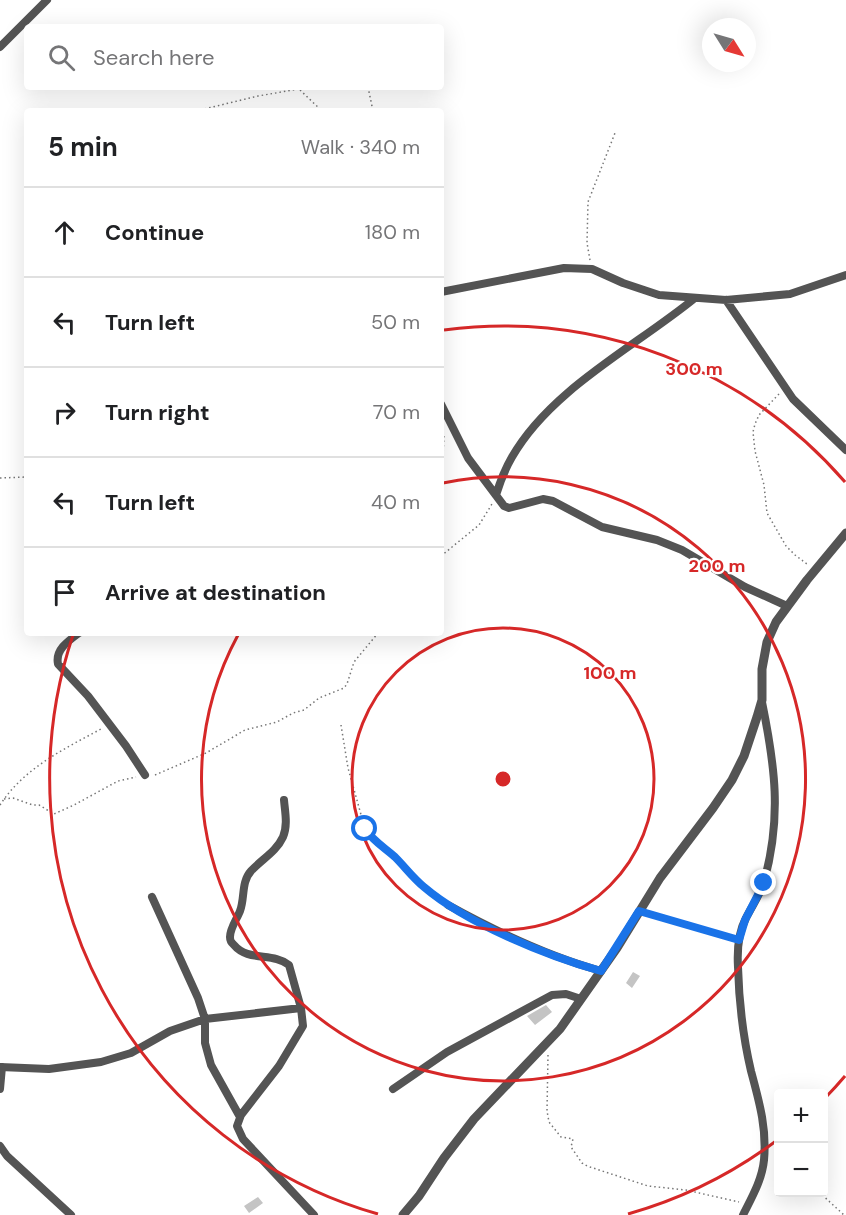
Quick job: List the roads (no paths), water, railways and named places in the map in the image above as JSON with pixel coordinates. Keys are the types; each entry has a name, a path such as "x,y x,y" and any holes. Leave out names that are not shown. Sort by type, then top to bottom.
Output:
{"street":[{"path":"0,47 47,0"},
{"path":"444,291 564,268 592,269 659,295 726,300 790,294 846,275"},
{"path":"496,495 512,456 552,409 594,373 695,298"},
{"path":"726,300 784,388 846,450"},
{"path":"444,410 468,458 504,506 509,508 543,499 553,501 602,527 625,531 674,547 745,586 788,606"},
{"path":"743,1215 759,1183 764,1161 764,1120 743,1026 737,965 739,940 745,920 764,883 775,823 776,787 771,744 762,700 762,669 767,642 776,622 846,533"},
{"path":"76,636 62,648 57,659 58,664 88,696 145,775"},
{"path":"403,1215 474,1119 549,1041 601,971 660,878 732,780 752,735 762,700"},
{"path":"284,800 286,818 284,835 270,855 251,871 247,879 241,910 230,934 235,947 243,952 252,956 279,959 289,965 301,1008 303,1026 279,1066 240,1117 237,1126 243,1139 314,1215"},
{"path":"152,897 198,998 205,1019 205,1043 210,1065 240,1117"},
{"path":"448,905 543,951 601,971"},
{"path":"393,1089 447,1053 552,995 566,994 581,999"},
{"path":"0,1089 1,1067 49,1069 100,1062 131,1053 170,1031 205,1019 301,1008"},
{"path":"0,1146 7,1156 71,1215"}]}
